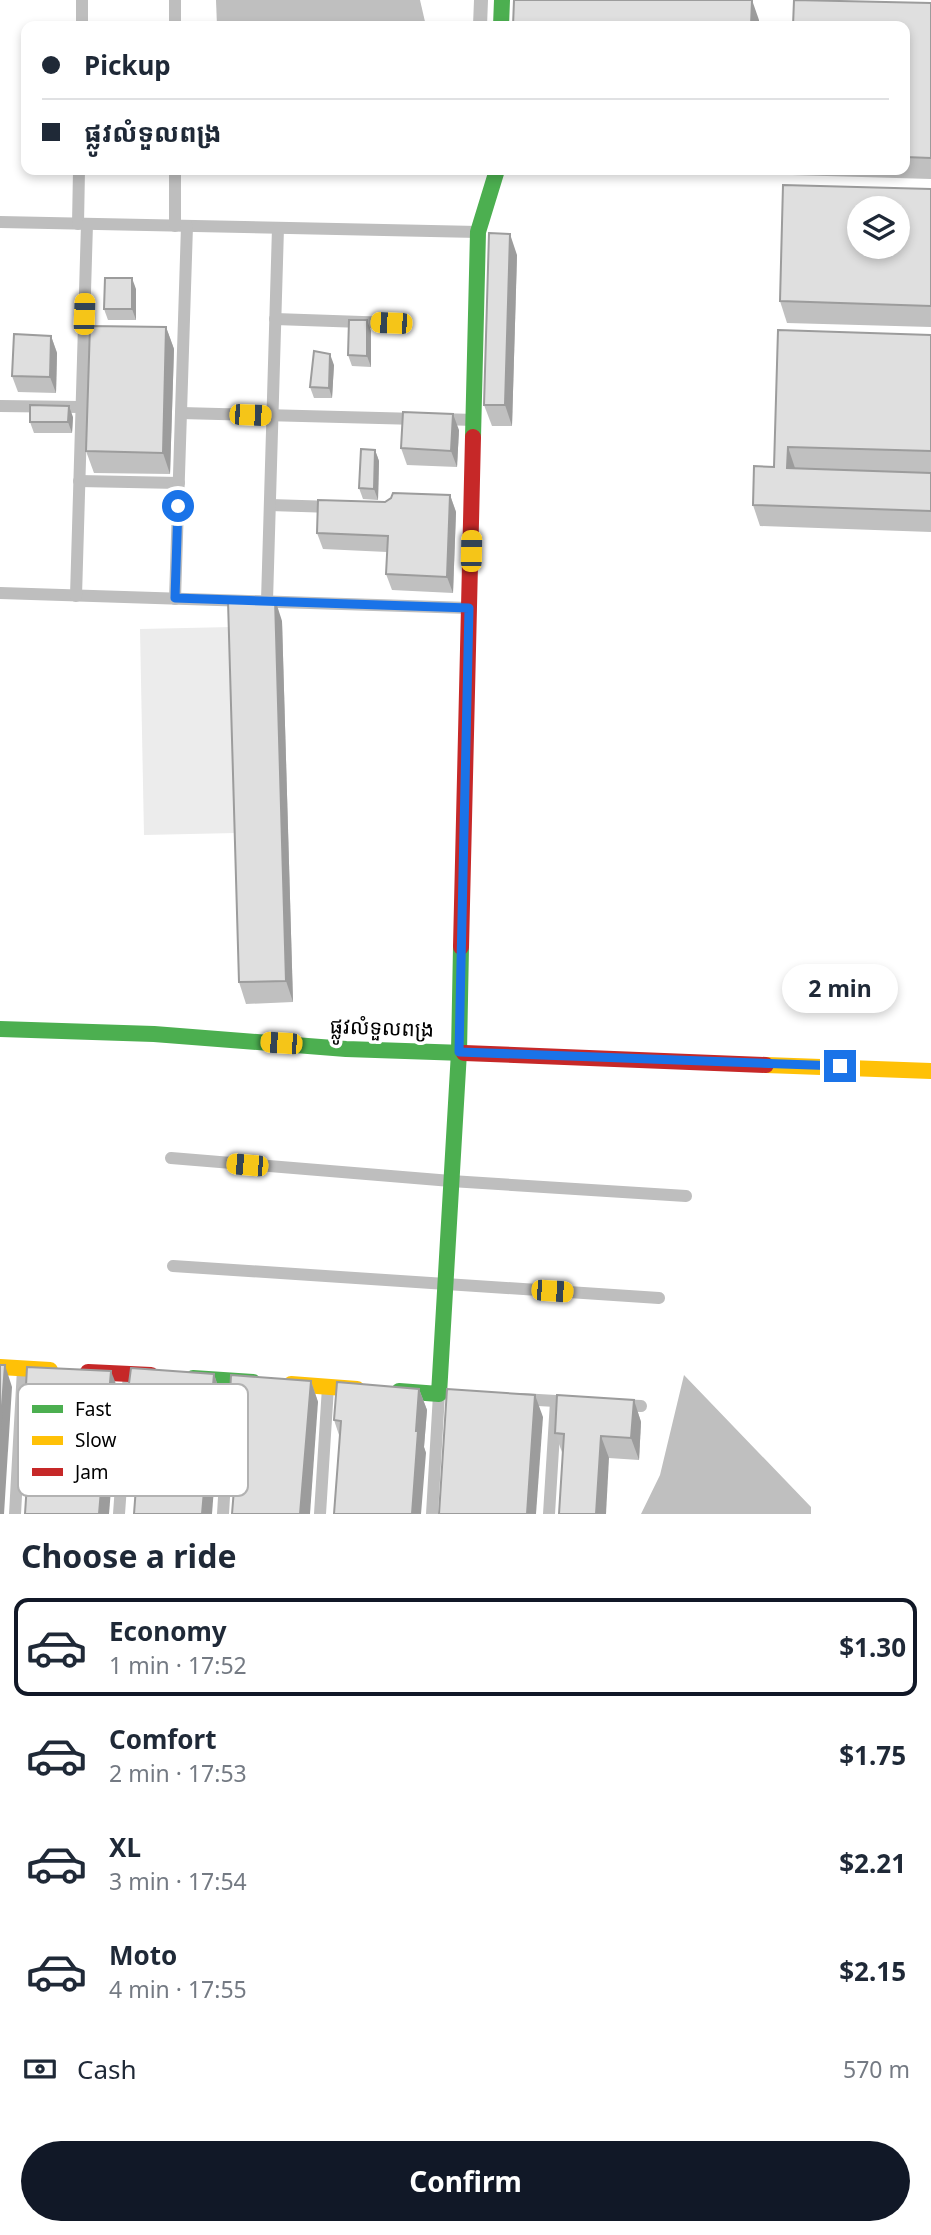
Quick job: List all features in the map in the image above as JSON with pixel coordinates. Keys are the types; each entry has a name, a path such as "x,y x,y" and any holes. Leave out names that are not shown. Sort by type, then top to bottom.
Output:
{"street":[{"path":"82,0 82,21"},
{"path":"175,0 175,21"},
{"path":"501,21 502,0"},
{"path":"76,596 82,407 90,337 79,175"},
{"path":"175,598 181,413 177,340 181,226 176,175"},
{"path":"432,1514 445,1394 445,1284 459,1052 478,232 495,175"},
{"path":"0,222 478,232"},
{"path":"267,601 278,228"},
{"path":"275,319 391,323"},
{"path":"0,406 82,407"},
{"path":"181,413 474,420"},
{"path":"79,481 178,483"},
{"path":"270,505 350,508"},
{"path":"0,593 469,608"},
{"name":"ផ្លូវលំទួលពង្រ","path":"0,1030 155,1034 346,1049 931,1071"},
{"path":"171,1158 451,1181 686,1196"},
{"path":"173,1266 659,1298"},
{"path":"0,1367 445,1394"},
{"path":"22,1384 23,1369"},
{"path":"129,1384 130,1373"},
{"path":"231,1380 231,1384"},
{"path":"320,1514 328,1387"},
{"path":"503,1398 641,1406"},
{"path":"549,1514 556,1401"},
{"path":"15,1514 18,1460"},
{"path":"118,1514 120,1496"},
{"path":"223,1514 224,1496"}],"shaded area":[{"path":"216,0 420,0 425,21 217,21"},
{"path":"232,627 236,833 144,835 140,629"},
{"path":"684,1375 811,1507 811,1514 641,1514 660,1475"}],"building":[{"path":"514,0 752,0 751,21 513,21"},
{"path":"794,0 931,3 931,158 910,157 910,21 793,21"},
{"path":"783,185 931,189 931,306 780,301"},
{"path":"489,233 510,234 505,405 484,405"},
{"path":"105,278 132,278 132,309 104,309"},
{"path":"349,320 367,320 367,356 348,355"},
{"path":"90,326 166,327 163,453 86,451"},
{"path":"778,330 931,335 931,451 788,447 787,468 931,473 931,511 753,505 754,466 774,467"},
{"path":"14,334 51,336 50,377 12,376"},
{"path":"314,351 330,354 329,388 310,387"},
{"path":"30,405 69,406 68,422 30,422"},
{"path":"403,412 453,414 451,451 401,448"},
{"path":"361,449 375,450 374,489 359,488"},
{"path":"393,493 450,495 447,577 386,574 388,536 317,533 318,500 385,502"},
{"path":"275,599 286,981 239,982 228,601"},
{"path":"0,1365 5,1365 0,1432"},
{"path":"27,1367 111,1371 110,1384 26,1384"},
{"path":"131,1368 214,1374 213,1384 129,1384"},
{"path":"231,1375 311,1381 300,1514 232,1514 233,1496 248,1496 248,1384 231,1384"},
{"path":"337,1382 419,1389 412,1514 334,1514 341,1421 334,1420"},
{"path":"447,1389 535,1395 527,1514 439,1514"},
{"path":"557,1395 634,1400 631,1438 601,1436 596,1514 559,1514 564,1434 555,1433"},
{"path":"26,1496 101,1496 99,1514 25,1514"},
{"path":"135,1496 204,1496 202,1514 134,1514"}],"waterway":[{"path":"480,21 481,0"}],"traffic: fast":[{"path":"501,21 502,0"},
{"path":"473,437 478,232 495,175"},
{"path":"399,1391 439,1394 459,1052 461,947"},
{"path":"0,1029 154,1034 346,1049 464,1053"},
{"path":"193,1378 253,1382"}],"traffic: slow":[{"path":"766,1065 931,1071"},
{"path":"0,1367 50,1370"},
{"path":"291,1384 357,1389"}],"traffic: jam":[{"path":"461,947 473,437"},
{"path":"464,1053 766,1065"},
{"path":"88,1372 151,1375"}],"route":[{"path":"178,506 175,598 469,608 459,1052 840,1066"}]}
